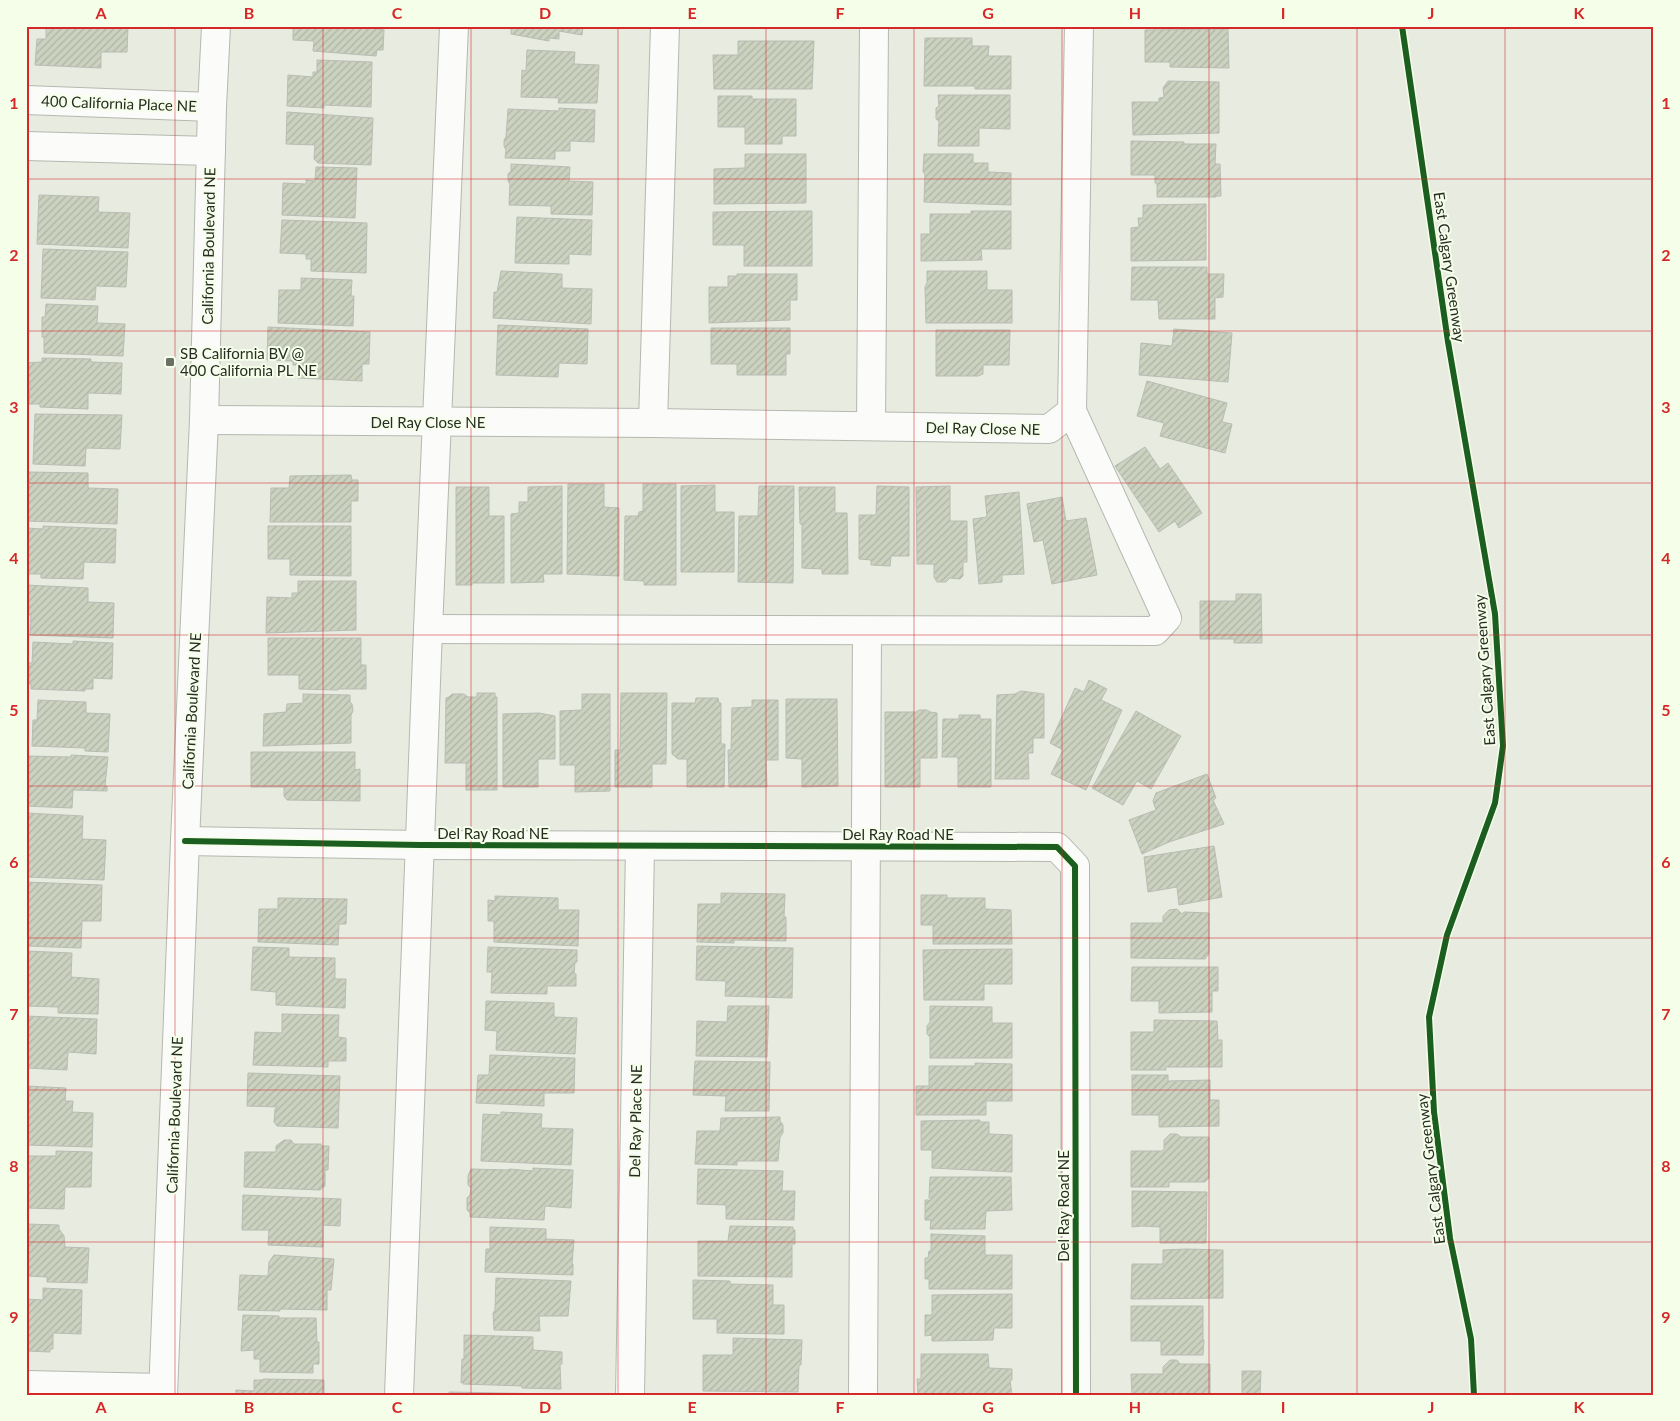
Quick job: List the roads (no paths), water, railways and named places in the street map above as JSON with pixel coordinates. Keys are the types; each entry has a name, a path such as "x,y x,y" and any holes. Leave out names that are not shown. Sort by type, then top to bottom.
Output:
{"street":[{"name":"California Boulevard NE","path":"163,1392 204,420 212,107 216,26"},
{"path":"399,1395 428,630 454,26"},
{"path":"653,423 665,26"},
{"path":"871,426 874,26"},
{"path":"428,630 1155,631 1167,618 1072,411 1079,26"},
{"name":"400 California Place NE","path":"26,100 212,107"},
{"path":"26,146 211,151"},
{"name":"Del Ray Close NE","path":"204,420 653,423 1049,429 1072,411"},
{"path":"864,1395 867,632"},
{"name":"Del Ray Road NE","path":"185,841 640,847 1057,847 1075,866 1076,1395"},
{"name":"Del Ray Place NE","path":"630,1395 640,847"},
{"path":"26,1385 163,1392"}],"place":[{"name":"SB California BV @ 400 California PL NE","path":"170,362"}]}
